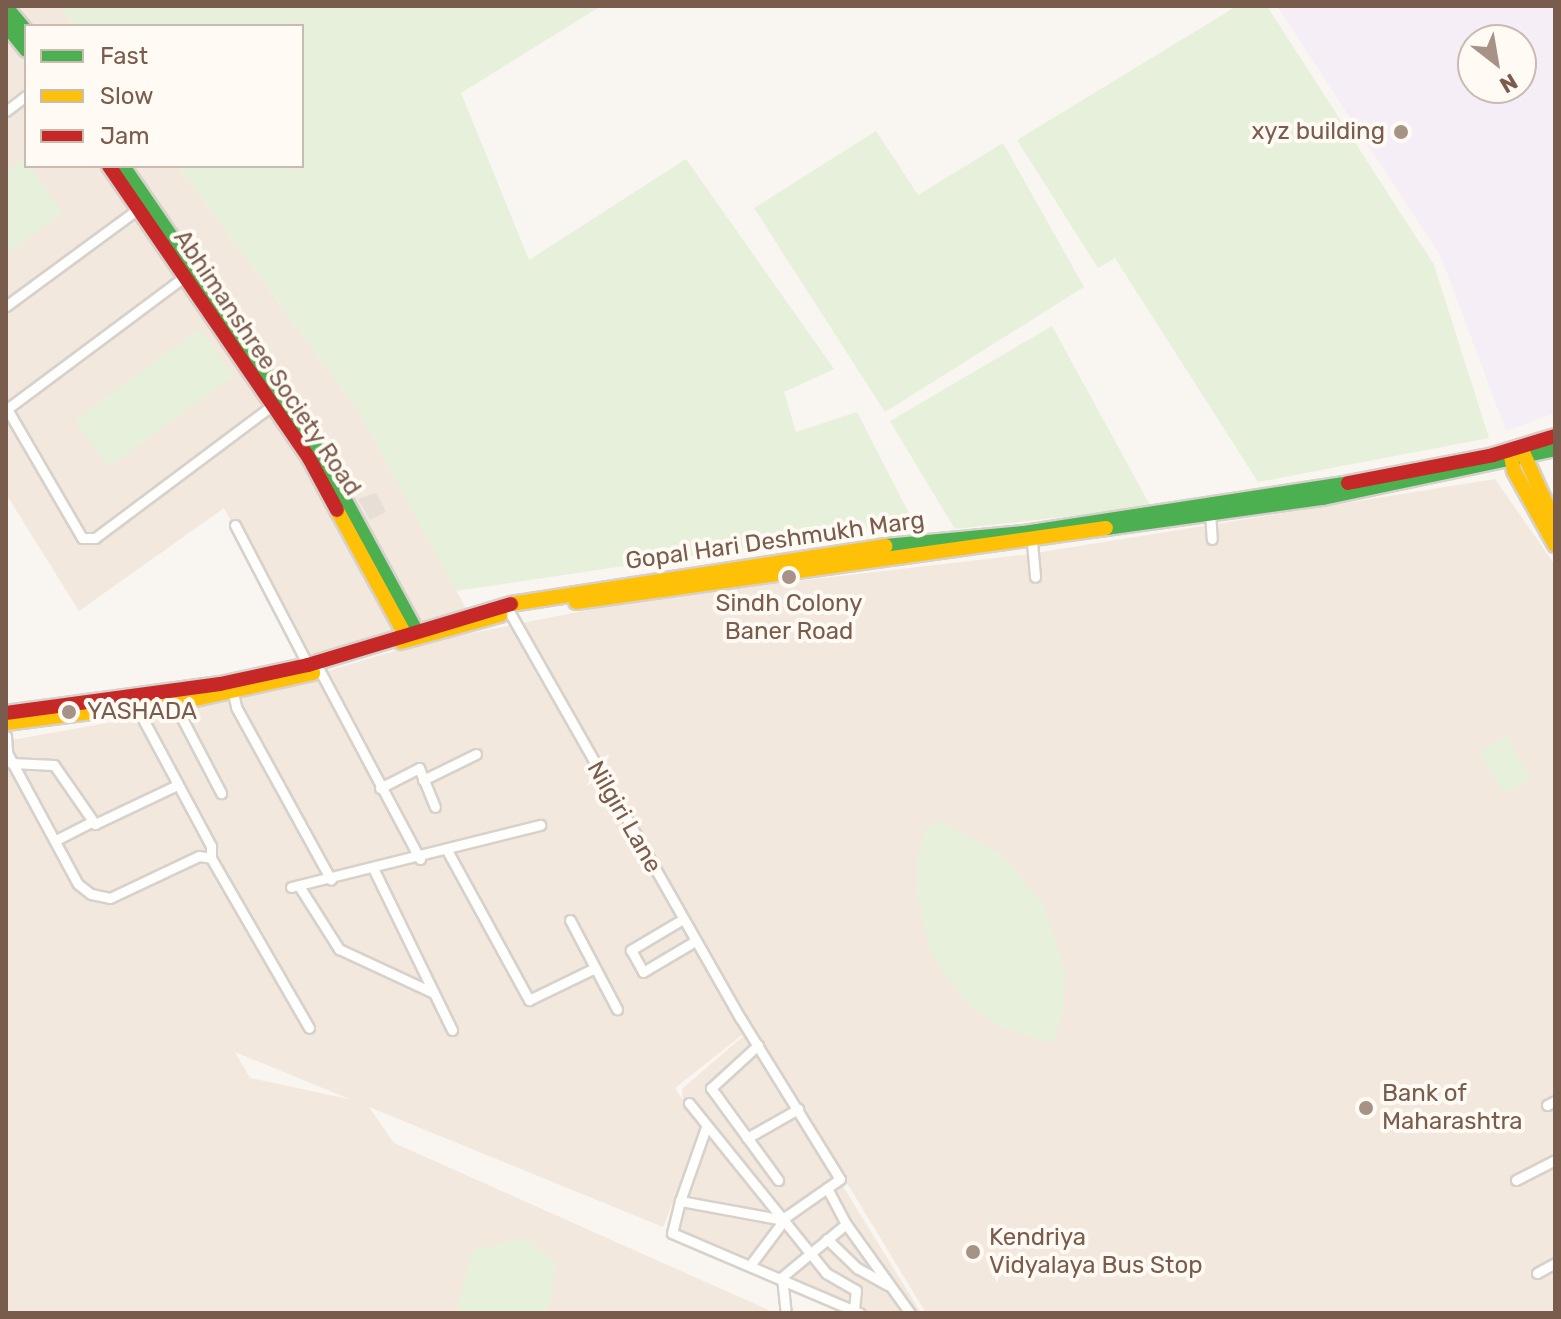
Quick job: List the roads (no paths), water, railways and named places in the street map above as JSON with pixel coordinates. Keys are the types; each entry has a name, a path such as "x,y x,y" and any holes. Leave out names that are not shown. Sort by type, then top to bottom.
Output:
{"main road":[{"path":"6,7 24,29"},
{"path":"6,25 24,48"},
{"name":"Abhimanshree Society Road","path":"111,168 143,206 278,402 412,633"},
{"name":"Abhimanshree Society Road","path":"124,168 143,206"},
{"name":"Gopal Hari Deshmukh Marg","path":"412,633 807,560 1032,542 1210,513 1517,455 1555,436"},
{"name":"Gopal Hari Deshmukh Marg","path":"6,723 173,701 314,668 412,633 549,597 1023,533 1555,449"},
{"path":"1517,455 1555,523"},
{"path":"1517,455 1555,545"},
{"name":"Gopal Hari Deshmukh Marg","path":"6,713 232,687"}],"street":[{"path":"6,111 24,98"},
{"path":"6,306 143,206"},
{"path":"189,273 7,409 82,538 95,538 278,402"},
{"path":"1210,513 1212,539"},
{"path":"235,525 420,859"},
{"path":"1032,542 1035,577"},
{"name":"Nilgiri Lane","path":"510,613 695,941 840,1179 827,1188"},
{"path":"232,687 331,880"},
{"path":"173,701 221,793"},
{"path":"136,706 211,846 211,858 309,1028"},
{"path":"6,736 6,751 11,763 78,884 110,898 199,856 211,858"},
{"path":"423,780 476,754"},
{"path":"11,763 54,765 90,823"},
{"path":"380,788 419,768 435,807"},
{"path":"56,840 177,785"},
{"path":"434,993 339,949 295,886 420,859 540,825"},
{"path":"448,852 529,1000 595,968"},
{"path":"374,870 452,1030"},
{"path":"683,919 631,950 643,972 695,941"},
{"path":"570,920 617,1009"},
{"path":"758,1045 711,1088 778,1180"},
{"path":"689,1103 826,1273 856,1290 857,1312 782,1277 672,1233 706,1127"},
{"path":"747,1138 798,1109"},
{"path":"1516,1180 1555,1160"},
{"path":"751,1264 785,1219 827,1188 846,1224 910,1313"},
{"path":"680,1201 785,1219"},
{"path":"782,1277 846,1224"},
{"path":"827,1239 857,1268 891,1286"},
{"path":"1537,1273 1552,1265 1555,1279"},
{"path":"782,1277 786,1313"}],"place":[{"name":"xyz building","path":"1401,132"},
{"name":"Sindh Colony Baner Road","path":"789,577"},
{"name":"YASHADA","path":"69,712"},
{"name":"Bank of Maharashtra","path":"1366,1108"},
{"name":"Kendriya Vidyalaya Bus Stop","path":"973,1252"}]}
